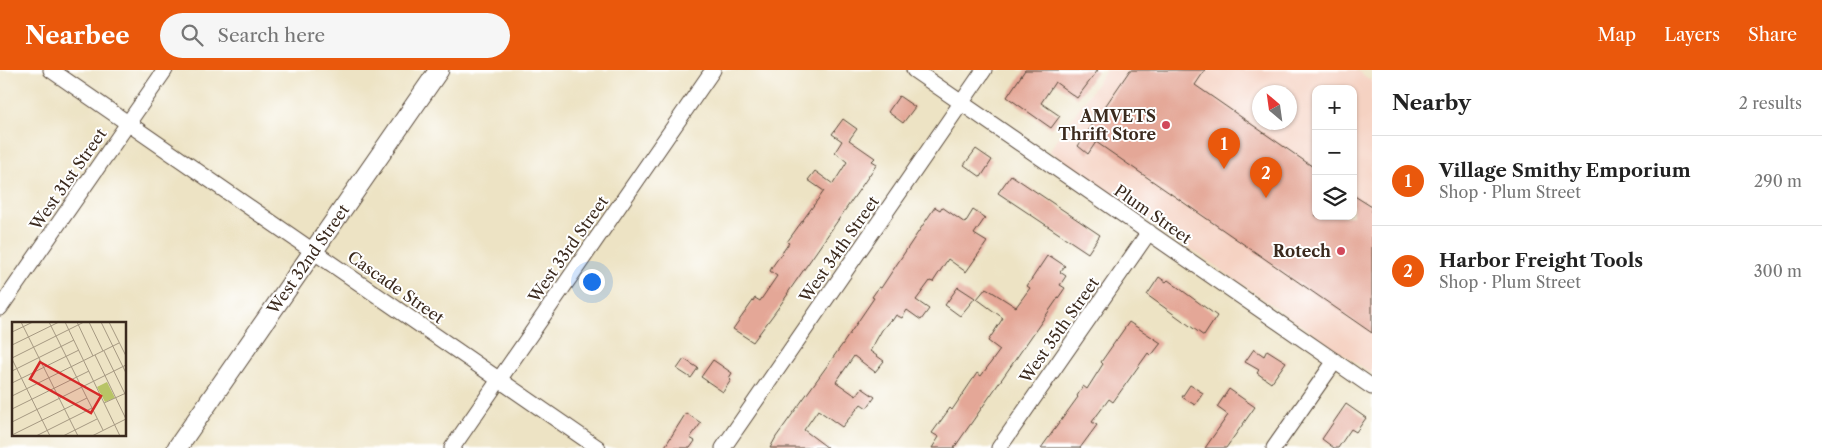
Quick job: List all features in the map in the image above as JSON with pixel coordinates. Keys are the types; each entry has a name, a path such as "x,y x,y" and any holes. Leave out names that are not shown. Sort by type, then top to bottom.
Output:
{"street":[{"name":"Cascade Street","path":"51,70 598,448"},
{"name":"West 31st Street","path":"0,308 165,70"},
{"name":"West 32nd Street","path":"178,448 439,70"},
{"name":"West 33rd Street","path":"452,448 712,70"},
{"name":"Plum Street","path":"914,70 1372,386"},
{"name":"West 34th Street","path":"723,448 984,70"},
{"name":"West 35th Street","path":"999,448 1149,232"},
{"path":"1274,448 1334,360"}],"shaded area":[{"path":"1106,70 1356,70 1372,81 1372,374 1049,151"}],"building":[{"path":"1025,70 1098,70 1077,98 1055,82 1041,103 1060,116 1051,128 1007,97"},
{"path":"1130,70 1205,70 1195,85 1252,125 1252,130 1260,130 1312,166 1312,220 1357,220 1357,198 1372,207 1372,333 1096,142 1088,154 1078,146"},
{"path":"899,96 915,107 903,123 888,112"},
{"path":"843,119 857,129 849,140 875,158 872,161 877,164 753,342 733,329 755,298 760,301 777,276 770,271 772,267 789,243 787,242 824,191 808,180 815,171 833,184 847,162 835,152 842,141 832,134"},
{"path":"976,149 992,160 981,177 964,165"},
{"path":"1011,175 1100,235 1088,253 998,193"},
{"path":"935,207 940,210 942,207 965,223 973,210 985,218 974,234 987,242 966,272 948,259 933,282 930,281 916,300 929,309 921,320 907,310 902,318 896,315 892,321 891,319 870,351 884,361 875,372 854,356 836,382 856,396 862,388 875,397 867,408 861,404 842,427 818,410 804,430 828,448 770,448 776,437 842,345 874,298 872,297 879,287 881,288"},
{"path":"1047,256 1065,266 1060,272 1066,276 1060,285 1065,288 954,448 932,448 939,437 932,433 950,408 952,410 977,373 981,376 1000,350 988,341 1003,318 977,299 986,288 1016,307 1030,288 1027,286"},
{"path":"1159,277 1166,282 1168,280 1217,316 1204,336 1147,295"},
{"path":"958,287 975,298 960,316 945,305"},
{"path":"1129,322 1161,343 1151,356 1148,353 1113,402 1109,399 1092,422 1097,425 1080,448 1041,448 1078,397 1083,386 1087,389 1103,364 1101,362"},
{"path":"1254,349 1264,356 1267,350 1286,362 1271,383 1257,373 1259,370 1245,362"},
{"path":"684,359 698,368 691,378 677,369"},
{"path":"713,360 732,373 729,378 731,380 723,392 701,377"},
{"path":"1190,385 1203,393 1195,405 1182,397"},
{"path":"1229,389 1255,407 1226,448 1205,448 1228,415 1217,407"},
{"path":"1346,404 1366,418 1356,432 1351,429 1338,448 1334,448 1322,439"},
{"path":"686,413 701,423 690,438 695,441 690,448 664,448"}],"place":[{"name":"AMVETS Thrift Store","path":"1166,125"},
{"name":"Village Smithy Emporium","path":"1224,169"},
{"name":"Harbor Freight Tools","path":"1266,198"},
{"name":"Rotech","path":"1341,251"}]}
